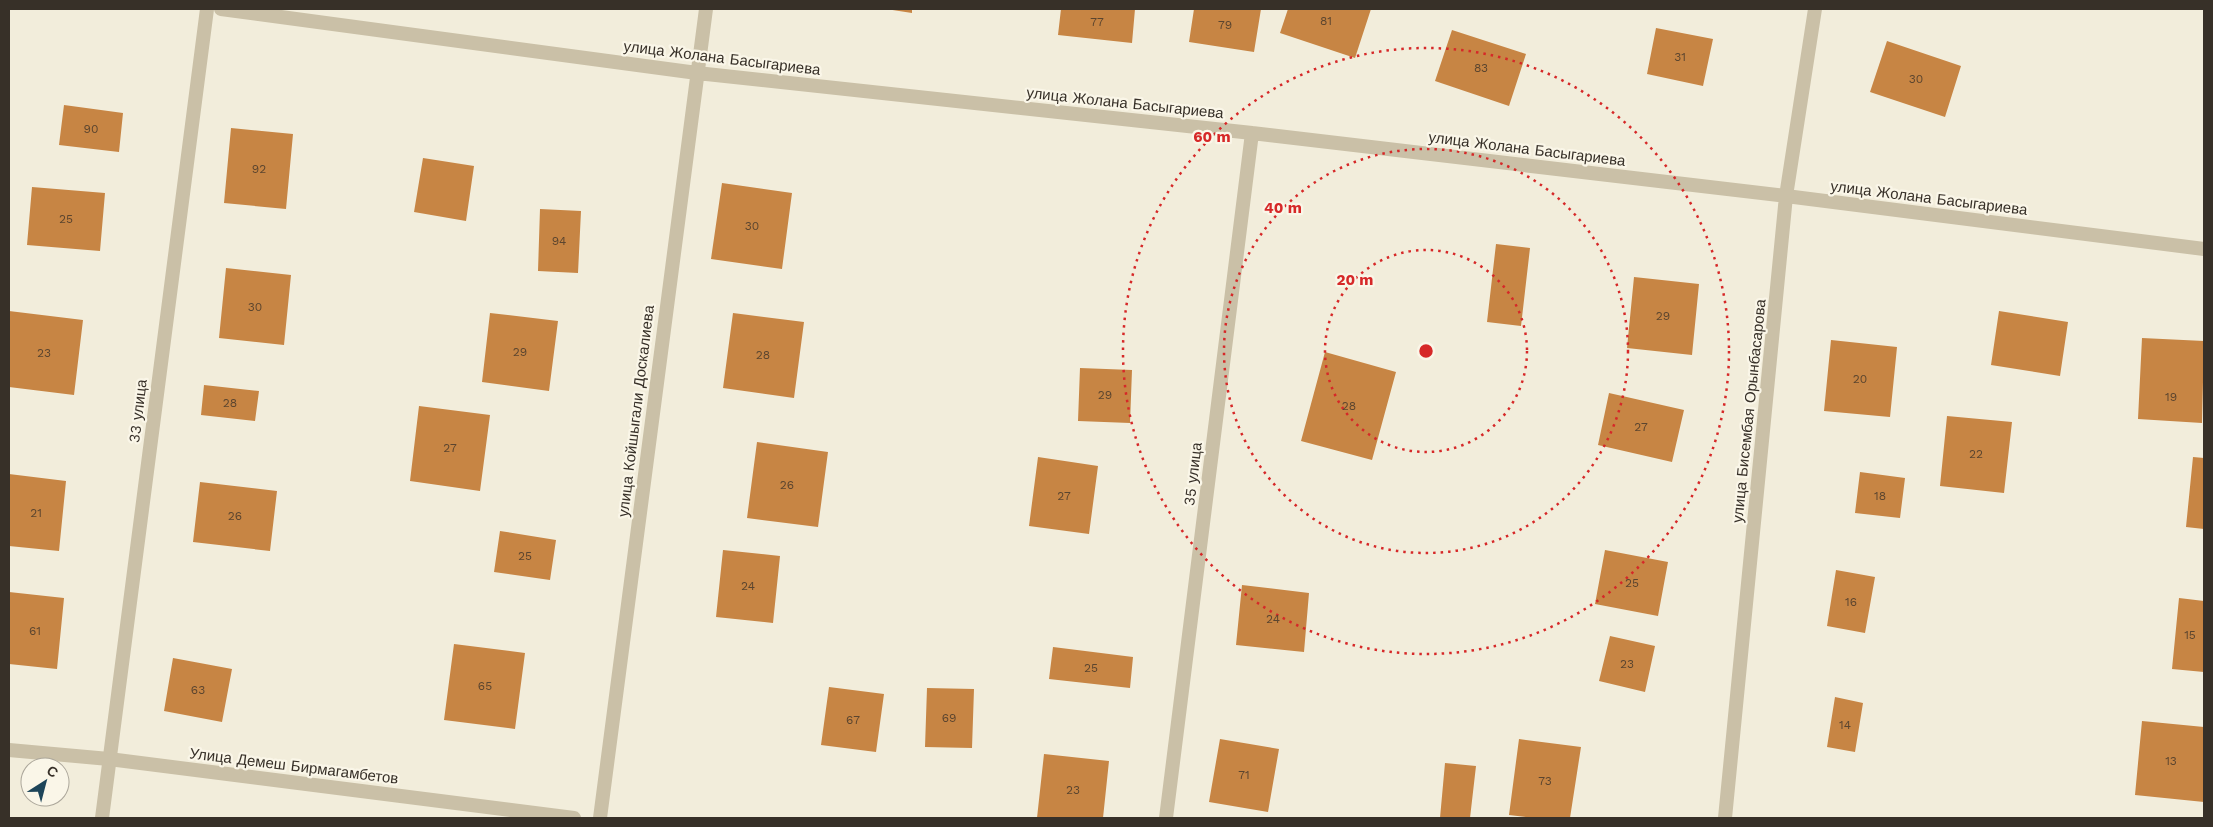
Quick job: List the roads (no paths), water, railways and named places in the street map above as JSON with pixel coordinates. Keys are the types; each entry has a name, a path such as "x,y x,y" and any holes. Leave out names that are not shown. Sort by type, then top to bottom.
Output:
{"street":[{"name":"33 улица","path":"102,818 207,9"},
{"name":"улица Жолана Басыгариева","path":"221,9 697,72 1252,133 1786,196 2204,249"},
{"name":"улица Койшыгали Доскалиева","path":"600,818 706,9"},
{"name":"улица Бисембая Орынбасарова","path":"1725,818 1786,196 1816,9"},
{"name":"35 улица","path":"1166,818 1252,133"},
{"name":"Улица Демеш Бирмагамбетов","path":"9,750 109,759 574,818"}]}
